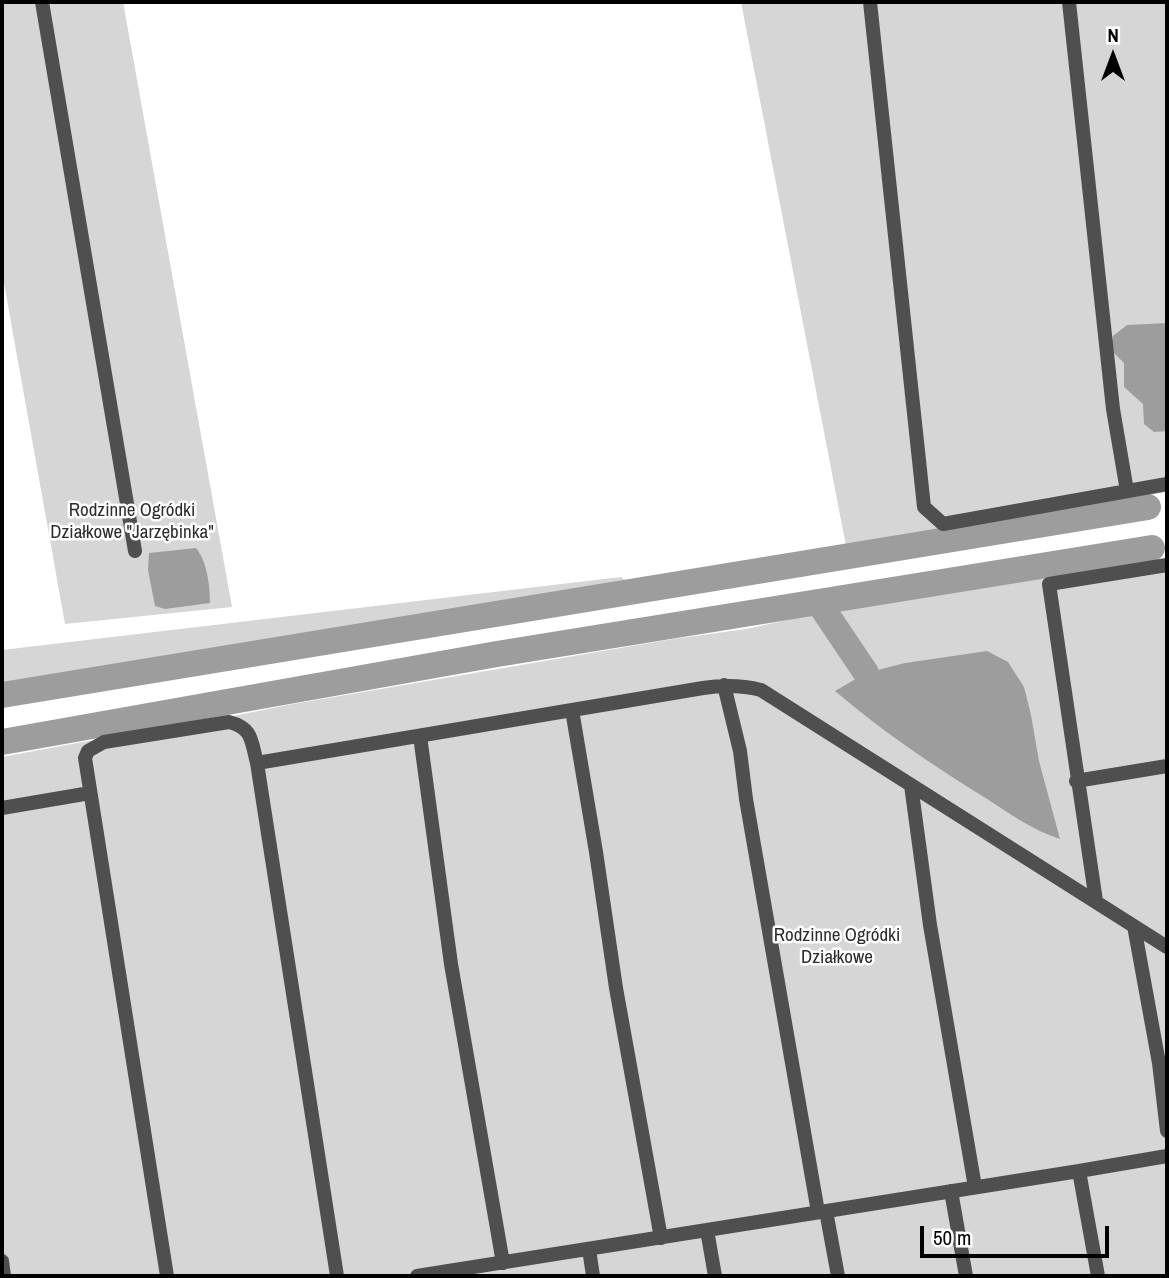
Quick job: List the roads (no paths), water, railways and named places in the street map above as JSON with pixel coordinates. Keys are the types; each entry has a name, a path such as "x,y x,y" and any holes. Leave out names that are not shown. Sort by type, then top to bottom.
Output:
{"lane":[{"path":"42,2 135,551"},
{"path":"870,2 924,508 943,524 1167,484"},
{"path":"1069,2 1113,409 1127,491"},
{"path":"1096,901 1076,781 1049,584 1167,565"},
{"path":"724,685 740,751 746,799 822,1211 838,1276"},
{"path":"257,763 724,685 761,690 1167,947"},
{"path":"572,710 616,988 661,1238"},
{"path":"167,1276 85,758 88,751 104,742 229,722 243,725 249,732 257,763 337,1276"},
{"path":"420,736 421,762 451,964 503,1263"},
{"path":"1076,781 1167,766"},
{"path":"911,785 930,925 975,1187"},
{"path":"2,808 90,793"},
{"path":"1134,926 1159,1063 1167,1131"},
{"path":"417,1276 463,1273 503,1263 1167,1156"},
{"path":"1079,1171 1098,1276"},
{"path":"951,1191 966,1276"},
{"path":"707,1230 715,1276"},
{"path":"589,1249 593,1276"},
{"path":"2,1261 4,1276"}],"waterway":[{"path":"2,695 1148,507"},
{"path":"2,742 497,654 1152,548"},
{"path":"819,603 866,673"}],"park label":[{"name":"Rodzinne Ogródki Działkowe \"Jarzębinka\"","path":"132,522"},
{"name":"Rodzinne Ogródki Działkowe","path":"837,947"}]}
